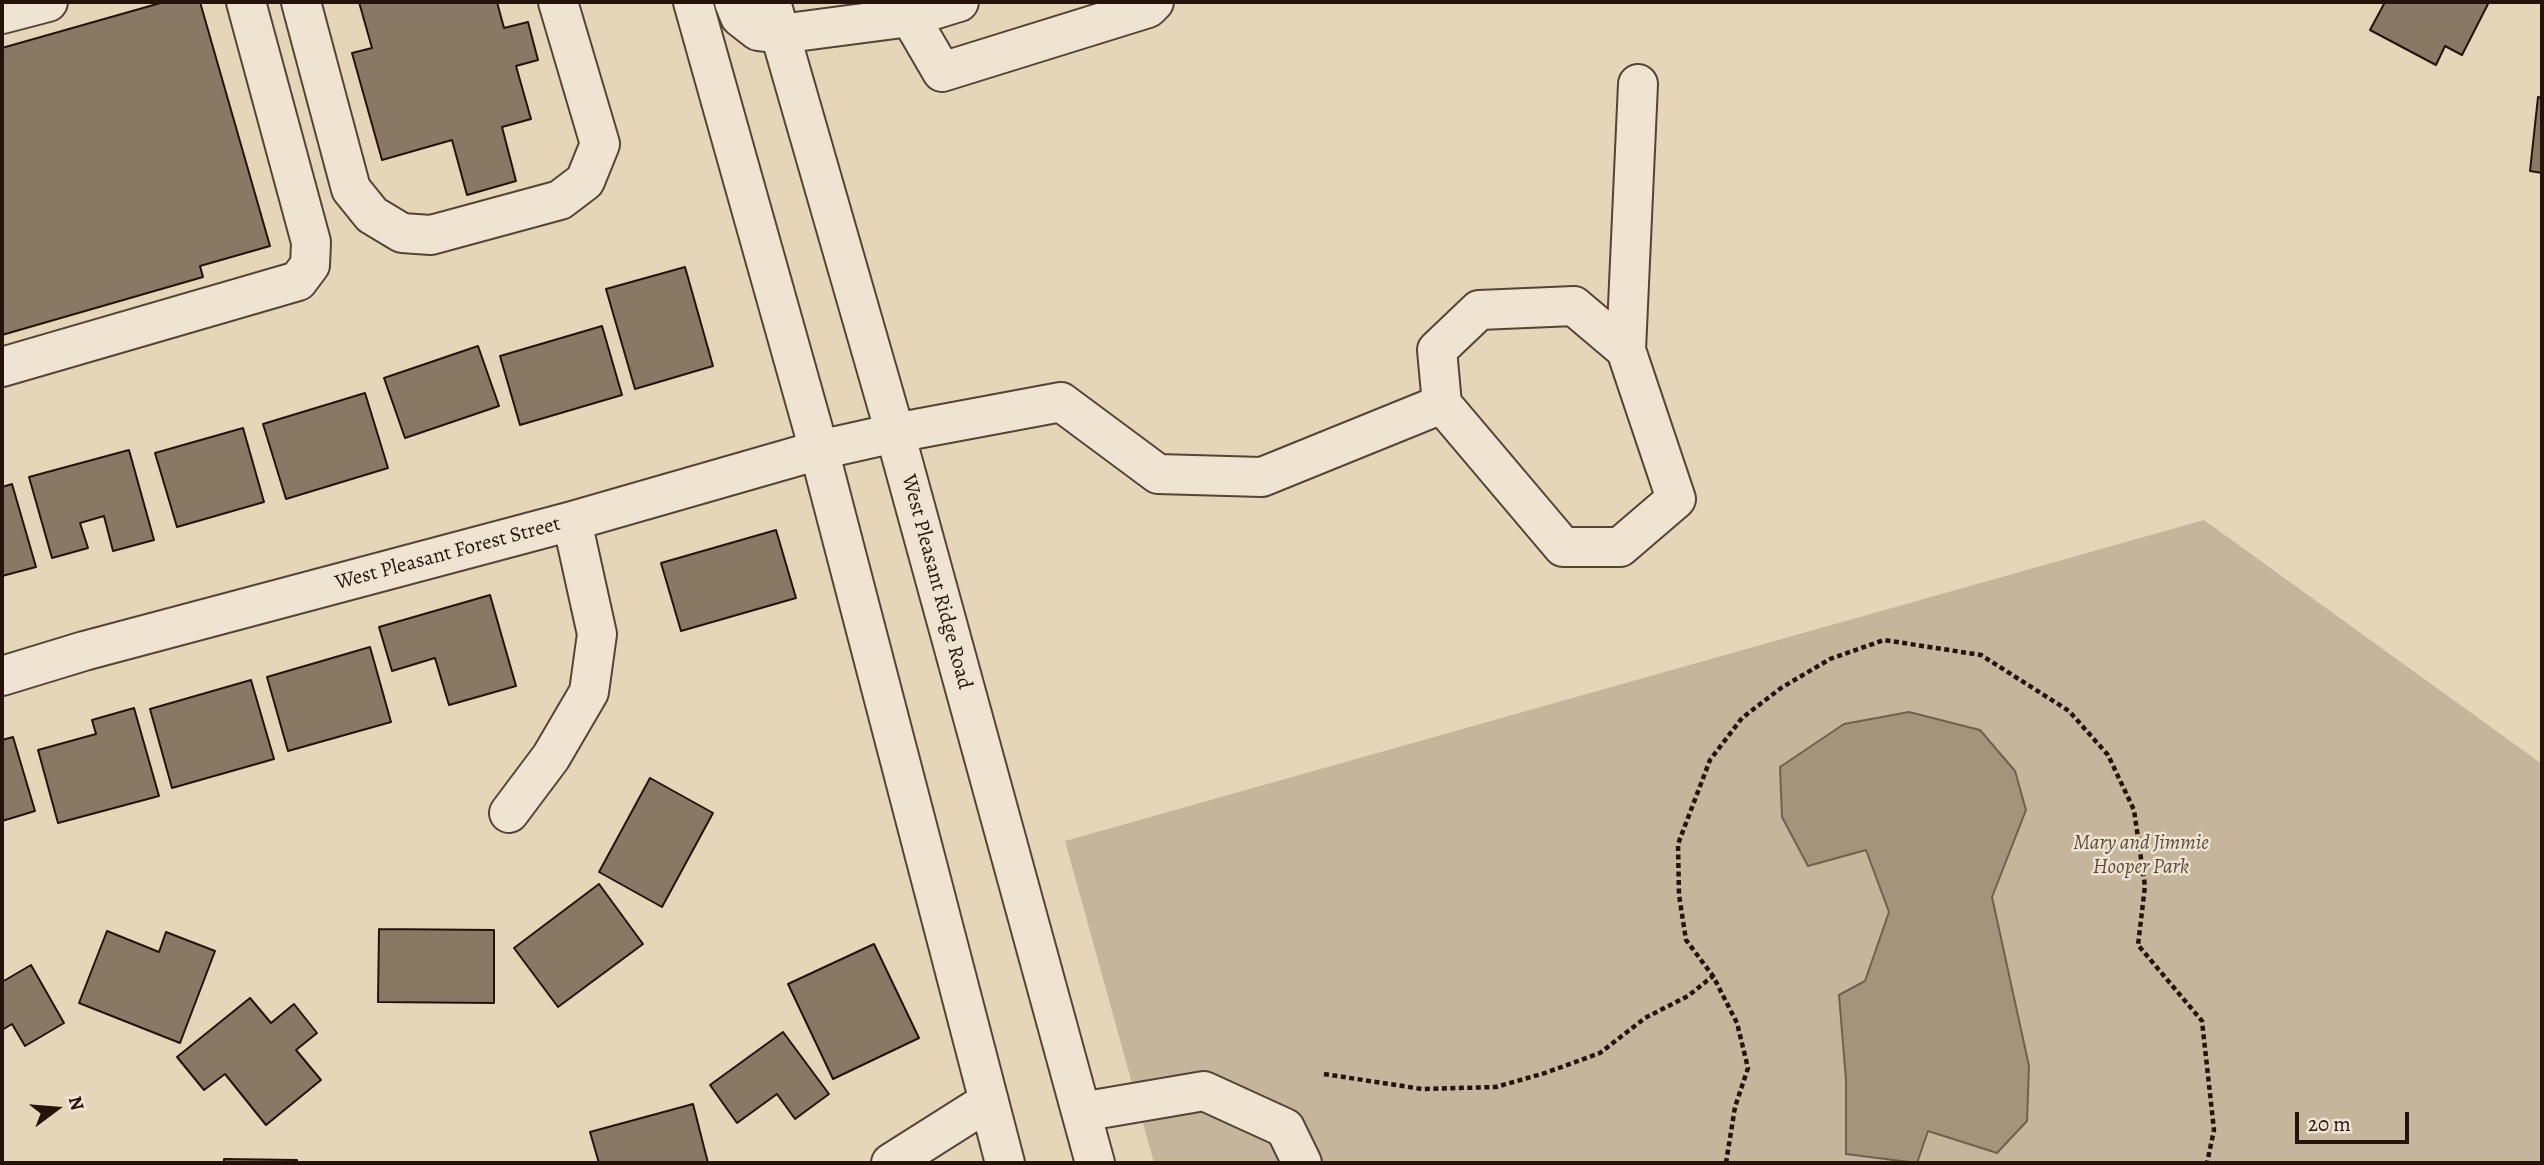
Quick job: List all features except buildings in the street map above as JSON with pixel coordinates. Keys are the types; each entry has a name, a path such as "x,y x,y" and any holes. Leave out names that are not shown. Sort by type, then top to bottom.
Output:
{"street":[{"path":"2,14 48,2"},
{"path":"2,367 298,281 310,265 312,242 246,2"},
{"path":"301,2 351,189 372,215 402,233 431,235 560,200 584,181 600,144 558,2"},
{"path":"693,2 818,450 1005,1163"},
{"path":"734,2 740,17 758,31 776,18 909,9 959,2"},
{"path":"909,9 942,72 1148,8 1154,2"},
{"name":"West Pleasant Ridge Road","path":"776,18 895,433 1095,1163"},
{"path":"1626,350 1574,306 1479,310 1437,351 1442,404 1563,547 1620,547 1676,499 1626,350 1638,84"},
{"name":"West Pleasant Forest Street","path":"2,676 84,651 572,521 818,450 895,433 1061,402 1158,474 1262,477 1442,404"},
{"path":"509,813 551,757 589,692 597,634 572,521"},
{"path":"1081,1112 1204,1091 1285,1128 1302,1163"},
{"path":"891,1163 989,1101"}],"path":[{"path":"1726,1163 1735,1107 1748,1068 1737,1023 1713,976 1686,940 1679,895 1678,844 1710,760 1742,718 1781,688 1830,659 1884,640 1981,655 2068,711 2108,755 2134,810 2145,886 2138,945 2202,1021 2214,1129 2207,1163"},
{"path":"1324,1074 1422,1088 1496,1087 1545,1073 1600,1052 1645,1018 1688,996 1713,976"}],"green space":[{"name":"Mary and Jimmie Hooper Park","path":"2204,520 2542,764 2542,1163 1154,1163 1065,841"}],"shaded area":[{"path":"1909,712 1980,730 2015,771 2026,810 1992,897 2029,1066 2027,1121 1997,1153 1928,1131 1917,1163 1846,1154 1846,1080 1839,995 1865,981 1889,912 1866,850 1808,866 1782,817 1780,767 1844,724"}]}
